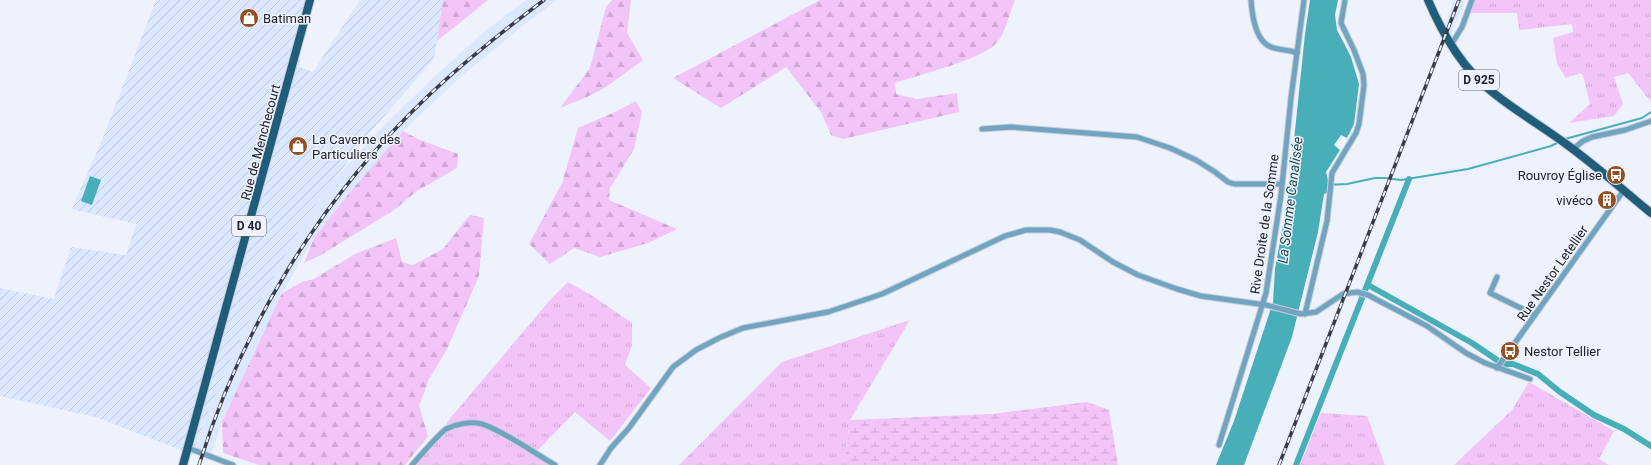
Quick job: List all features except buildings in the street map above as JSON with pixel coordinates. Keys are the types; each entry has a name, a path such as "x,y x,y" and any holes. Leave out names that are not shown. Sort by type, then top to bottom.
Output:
{"main road":[{"name":"Rue de Menchecourt","path":"188,450 310,0"},
{"name":"D 925","path":"1428,0 1442,31 1451,45 1472,72 1491,91 1556,136 1651,213"},
{"name":"D 40","path":"183,465 188,450"}],"street":[{"path":"1251,0 1252,12 1257,29 1263,40 1269,46 1298,53"},
{"name":"Rive Droite de la Somme","path":"1219,446 1265,304 1282,184 1291,98 1304,0"},
{"path":"1303,314 1327,221 1332,174 1356,133 1359,124 1364,85 1360,66 1341,23 1345,0"},
{"path":"1451,45 1462,26 1472,0"},
{"path":"1573,149 1583,141 1592,137 1625,130 1651,121"},
{"path":"982,129 1011,127 1137,137 1170,148 1196,160 1228,182 1234,184 1282,184"},
{"name":"Rue Nestor Letellier","path":"1498,368 1624,190"},
{"path":"600,465 611,448 629,428 673,367 707,343 743,328 804,317 865,301 1014,232 1026,230 1037,229 1060,232 1080,240 1113,262 1138,275 1170,287 1201,296 1265,304 1303,314 1316,312 1343,294 1360,292 1368,294 1427,326 1466,353 1498,368 1530,379"},
{"path":"1497,277 1490,293 1535,316"},
{"path":"412,465 445,430 462,424 472,423 482,424 500,433 555,465"},
{"path":"188,450 233,465"}],"shaded area":[{"path":"156,0 307,0 299,67 313,72 360,0 443,0 434,59 367,136 307,216 255,310 231,359 207,415 193,455 96,417 0,396 0,288 54,299 71,247 126,255 136,224 72,209 104,135"},
{"path":"526,0 557,0 465,73 403,131 350,192 314,238 282,293 222,422 212,453 196,448 207,415 231,359 255,310 307,216 331,184 381,128 437,74 485,31"},
{"path":"1454,0 1465,0 1451,35 1445,25"}],"green space":[{"path":"443,0 488,0 437,41"},
{"path":"612,0 631,0 627,33 643,60 606,87 587,97 560,108 590,68 606,7"},
{"path":"820,0 1015,0 1006,26 999,40 992,47 981,54 951,66 895,83 896,94 917,99 957,93 959,112 843,139 831,135 821,112 786,67 721,108 673,78"},
{"path":"1472,0 1651,0 1651,102 1628,73 1614,77 1623,104 1614,116 1569,123 1590,104 1583,75 1580,73 1566,78 1557,64 1553,38 1573,32 1572,24 1519,30 1517,13 1468,13"},
{"path":"636,101 642,112 634,149 610,188 609,200 677,229 648,243 600,257 574,248 550,264 529,244 562,183 578,128"},
{"path":"403,131 418,139 458,154 457,168 417,191 394,210 321,255 304,263 314,238 350,192"},
{"path":"470,215 484,218 479,276 447,349 429,379 419,406 428,436 405,465 259,465 223,453 222,422 282,293 302,282 314,279 355,254 396,238 402,262 413,265 443,249"},
{"path":"568,282 591,295 632,323 632,345 625,365 651,388 610,441 575,412 535,453 555,465 412,465 445,430 447,422 550,300"},
{"path":"910,320 850,420 844,465 679,465 782,362"},
{"path":"1529,382 1614,431 1599,459 1609,465 1454,465 1512,410"},
{"path":"1087,402 1109,410 1118,465 844,465 850,420 992,414"},
{"path":"1321,413 1367,416 1385,465 1300,465"}],"water":[{"name":"La Somme Canalisée","path":"1310,0 1338,0 1335,15 1337,30 1351,57 1359,84 1354,124 1347,138 1341,135 1334,145 1340,150 1326,172 1328,180 1327,193 1324,194 1318,232 1292,337 1244,465 1216,465 1234,421 1273,302 1275,269 1288,198 1305,34"},
{"path":"90,176 101,180 92,205 81,201"}],"waterway":[{"path":"1565,139 1642,118 1651,112"},
{"path":"1325,185 1347,184 1375,178 1401,180 1468,169 1551,146 1559,142"},
{"path":"1296,465 1409,179"},
{"path":"1368,285 1472,343 1497,360"},
{"path":"1505,364 1513,364 1538,374 1560,392 1594,415 1624,429 1651,446"}],"railway":[{"path":"199,465 217,414 238,364 262,315 289,267 319,222 352,178 388,137 426,98 454,72 513,23 544,0"},
{"path":"1279,465 1459,0"}],"place":[{"name":"Batiman","path":"249,18"},
{"name":"La Caverne des Particuliers","path":"298,146"},
{"name":"Rouvroy Église","path":"1616,175"},
{"name":"vivéco","path":"1607,200"},
{"name":"Nestor Tellier","path":"1510,351"}]}
